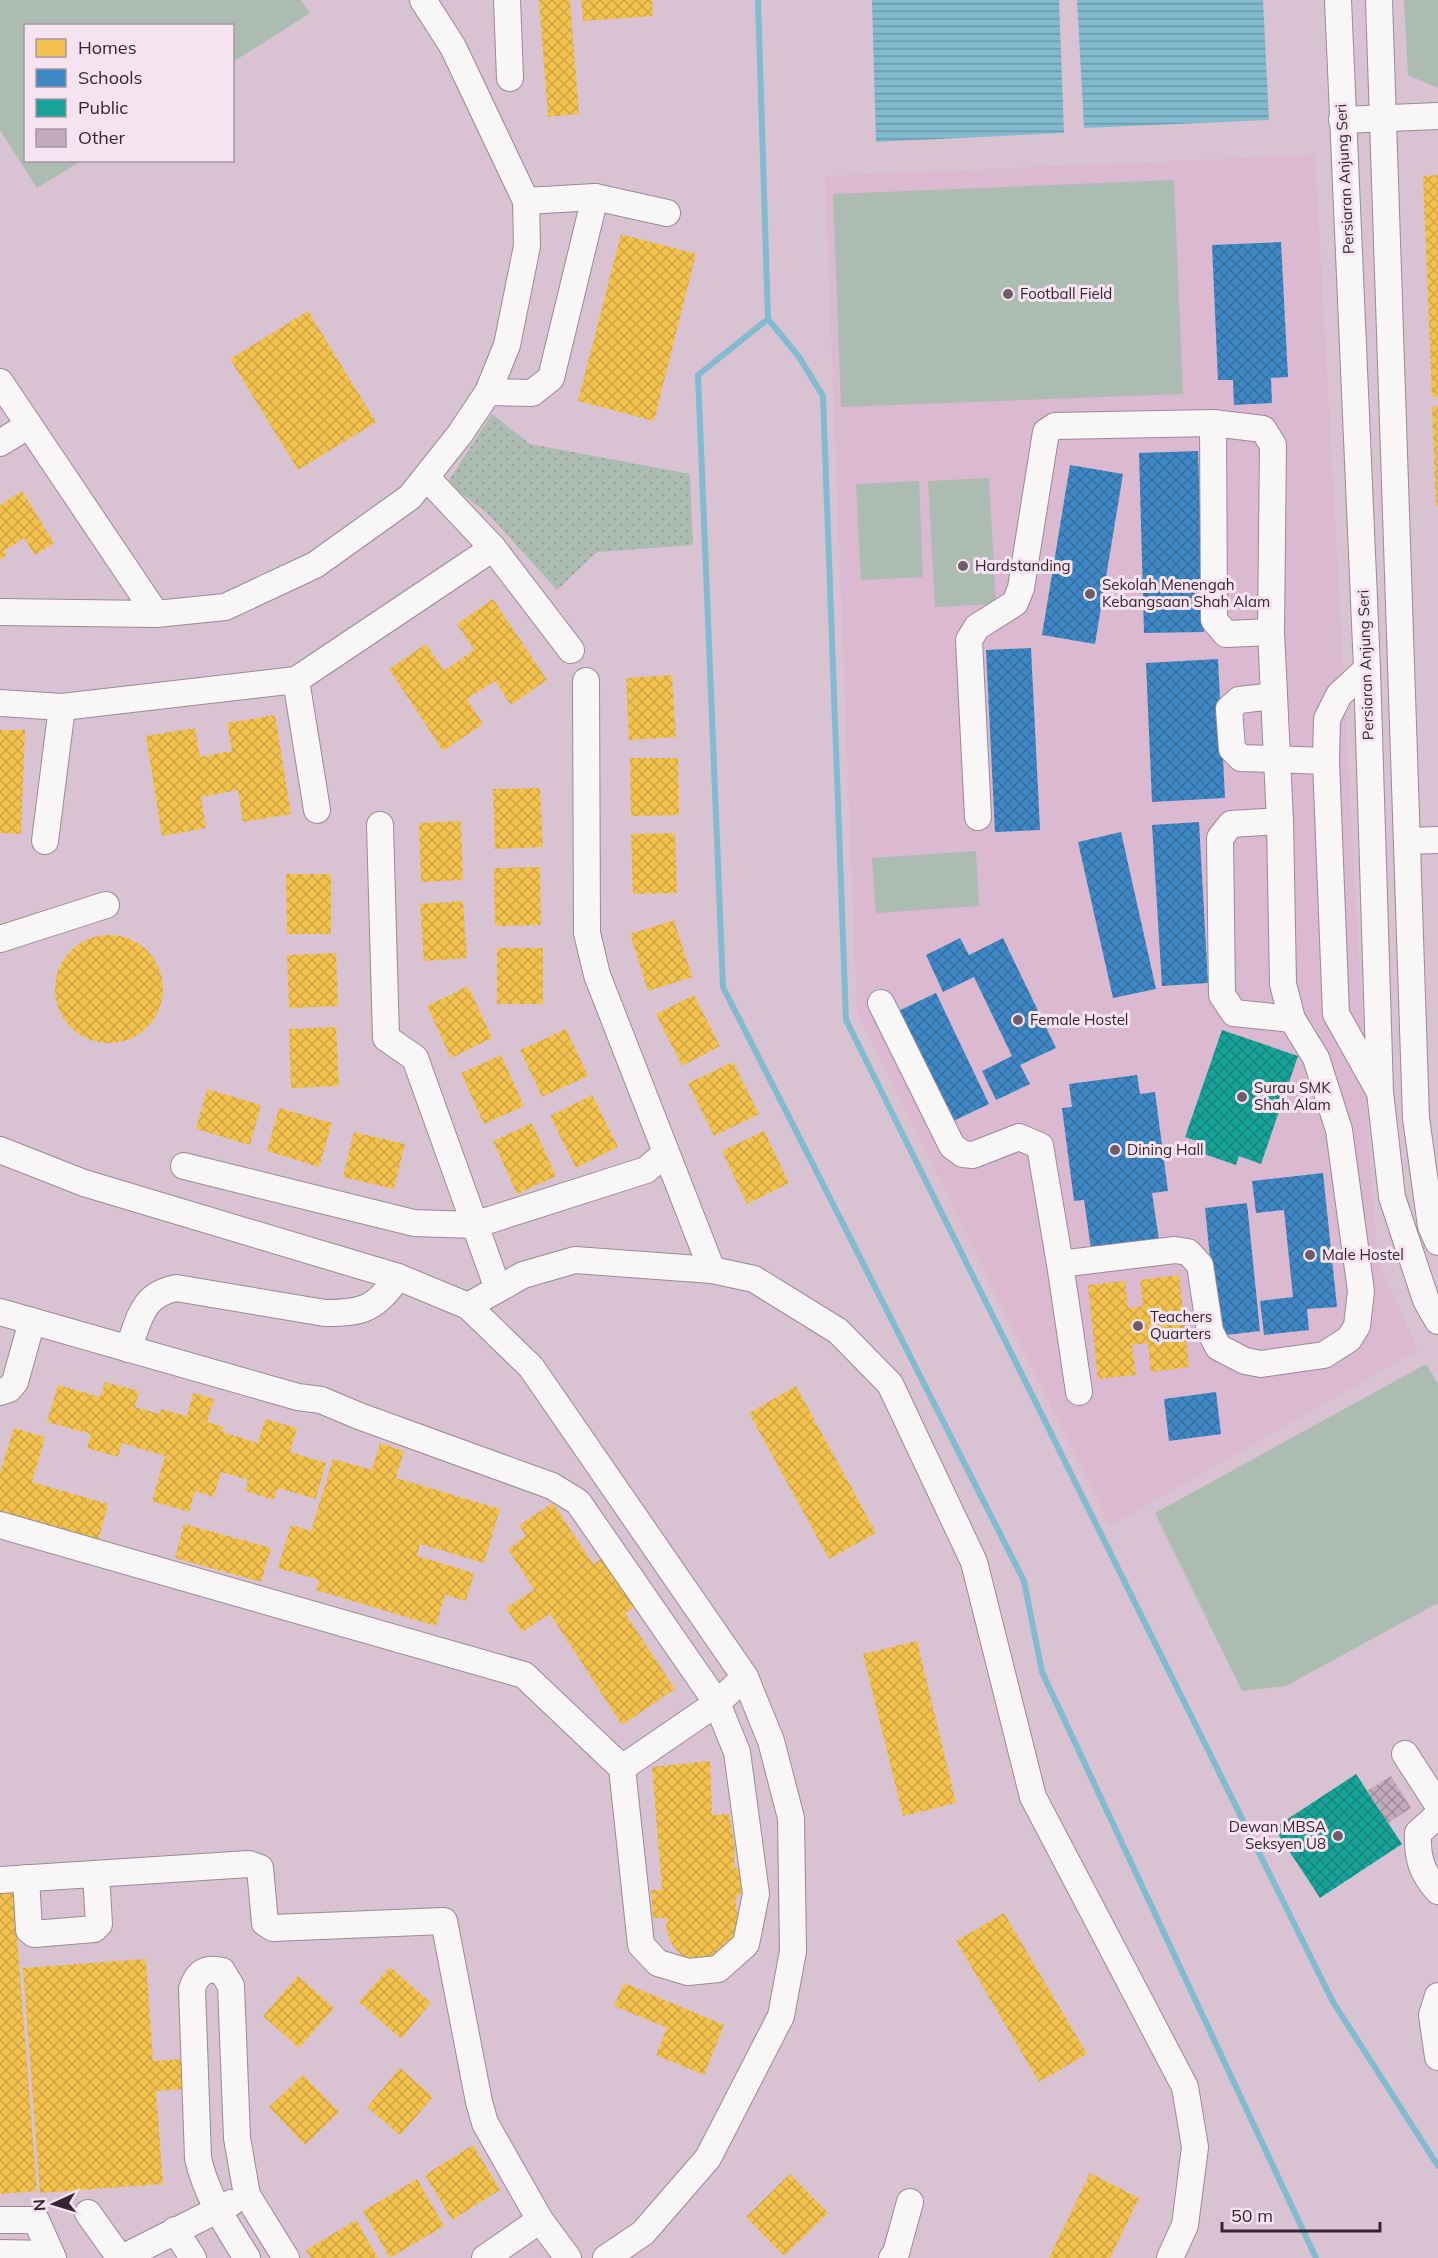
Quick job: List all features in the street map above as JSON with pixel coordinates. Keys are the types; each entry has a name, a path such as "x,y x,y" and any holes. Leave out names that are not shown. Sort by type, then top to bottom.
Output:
{"street":[{"path":"0,612 156,615 225,607 315,565 410,497 460,434 488,392 507,345 527,246 526,201 453,47 423,0"},
{"path":"507,0 510,78"},
{"name":"Persiaran Anjung Seri","path":"1338,0 1367,669 1380,1092 1392,1197 1426,1300 1438,1321"},
{"path":"1379,0 1416,1118 1428,1136 1431,1226 1438,1242"},
{"path":"1342,120 1438,116"},
{"path":"526,201 595,197 667,213"},
{"path":"488,392 532,393 551,378 595,197"},
{"path":"0,382 156,615"},
{"path":"1213,423 1214,620 1226,634 1271,632"},
{"path":"978,817 969,640 977,627 1015,603 1022,588 1046,432 1055,426 1213,423 1263,429 1273,445 1271,632 1280,821 1283,984 1292,1019 1316,1058 1339,1130 1361,1291 1357,1326 1349,1339 1324,1355 1261,1364 1245,1361 1218,1347 1210,1330 1200,1265 1188,1252 1175,1250 1060,1264"},
{"path":"0,443 29,425"},
{"path":"426,477 493,548 571,650"},
{"path":"0,703 62,707 296,680 493,548"},
{"path":"1367,669 1339,695 1328,719 1326,761 1336,1014 1380,1092"},
{"path":"296,680 317,810"},
{"path":"586,681 587,933 597,975 712,1270"},
{"path":"1274,696 1239,700 1229,709 1232,749 1241,758 1326,761"},
{"path":"45,841 62,707"},
{"path":"1280,821 1231,824 1220,838 1222,995 1234,1013 1292,1019"},
{"path":"380,825 386,1038 415,1058 498,1289"},
{"path":"1408,841 1438,840"},
{"path":"0,939 106,905"},
{"path":"881,1003 952,1146 963,1154 973,1155 1019,1137 1040,1146 1079,1392"},
{"path":"0,1150 84,1183 398,1277 468,1306 531,1367 745,1677 771,1742 791,1818 794,1951 781,2016 708,2157 643,2233 606,2258"},
{"path":"184,1166 414,1223 474,1225 646,1170 666,1153"},
{"path":"468,1306 523,1275 575,1260 712,1270 754,1279 838,1331 890,1384 974,1562 1033,1797 1185,2087 1195,2146 1185,2225 1170,2258"},
{"path":"128,1348 146,1303 176,1287 325,1313 350,1313 364,1310 384,1298 398,1277"},
{"path":"0,1312 298,1397 321,1400 552,1486 578,1502 717,1703 737,1752 756,1894 746,1944 718,1969 688,1972 658,1963 641,1945 622,1768 524,1675 0,1525"},
{"path":"0,1392 9,1389 15,1382 32,1321"},
{"path":"622,1768 717,1703 745,1677"},
{"path":"1405,1754 1438,1805"},
{"path":"1438,1815 1418,1833 1417,1855 1429,1881 1438,1891"},
{"path":"0,1880 249,1864 260,1868 265,1923 273,1928 444,1921 485,2123 540,2220 568,2258"},
{"path":"26,1878 28,1930 34,1934 94,1929 99,1924 96,1874"},
{"path":"756,1894 794,1892"},
{"path":"247,2258 217,2209 202,2179 198,2158 192,1989 196,1977 212,1969 222,1971 231,1986 237,2138 247,2195 286,2258"},
{"path":"1438,1996 1432,2015 1438,2057"},
{"path":"88,2213 121,2258 247,2195"},
{"path":"892,2258 896,2253 910,2202"},
{"path":"0,2220 36,2220 51,2256 0,2253"},
{"path":"484,2258 540,2220"},
{"path":"175,2230 193,2258"}],"shaded area":[{"name":"Sekolah Menengah Kebangsaan Shah Alam","path":"1315,155 1371,1177 1378,1261 1418,1350 1110,1526 857,1012 825,176"}],"green space":[{"path":"0,0 301,0 310,13 234,61 234,24 24,24 24,162 79,162 37,188 0,130"},
{"path":"1404,0 1438,0 1438,88 1408,75"},
{"name":"Football Field","path":"1174,180 1183,394 841,407 833,194"},
{"path":"492,414 530,444 690,474 693,545 597,552 557,590 487,513 447,483"},
{"name":"Hardstanding","path":"989,478 996,604 935,607 928,481"},
{"path":"919,481 923,577 861,580 856,484"},
{"path":"976,851 979,906 876,913 872,858"},
{"path":"1426,1364 1438,1384 1438,1603 1286,1686 1242,1691 1155,1513"}],"water":[{"path":"872,0 1059,0 1064,133 876,142"},
{"path":"1077,0 1263,0 1269,120 1084,128"}],"building: Homes":[{"path":"539,0 570,0 579,114 548,117"},
{"path":"581,0 652,0 653,16 583,21"},
{"path":"1438,175 1438,397 1432,397 1423,176"},
{"path":"621,234 696,254 654,421 578,401"},
{"path":"308,311 376,422 298,470 230,359"},
{"path":"1432,406 1438,406 1438,506 1436,506"},
{"path":"22,491 54,543 35,555 24,538 4,551 7,555 0,560 0,505"},
{"path":"493,599 547,680 511,705 495,681 467,699 483,724 443,751 389,669 426,644 444,671 474,650 457,624"},
{"path":"672,675 676,737 629,740 626,678"},
{"path":"275,715 291,814 243,822 238,790 201,797 206,828 162,836 146,736 195,728 200,757 232,751 227,723"},
{"path":"0,730 25,730 21,834 0,833"},
{"path":"630,758 678,758 679,815 631,816"},
{"path":"540,788 543,847 495,849 493,789"},
{"path":"461,821 463,880 421,882 419,823"},
{"path":"675,833 677,893 633,894 631,834"},
{"path":"540,867 541,925 495,926 494,868"},
{"path":"286,874 331,874 331,934 287,934"},
{"path":"463,901 467,958 424,961 420,904"},
{"path":"674,920 692,977 648,991 630,934"},
{"path":"109,935 130,939 147,951 159,968 163,989 159,1010 147,1027 130,1039 109,1043 88,1039 71,1027 59,1010 55,989 59,968 71,951 88,939"},
{"path":"497,948 543,948 543,1004 497,1004"},
{"path":"336,953 338,1006 289,1008 287,955"},
{"path":"468,986 492,1038 451,1058 427,1006"},
{"path":"694,995 720,1046 682,1066 656,1014"},
{"path":"336,1027 339,1086 291,1088 289,1029"},
{"path":"566,1029 588,1076 542,1097 520,1050"},
{"path":"501,1055 524,1106 484,1124 461,1073"},
{"path":"733,1062 759,1114 714,1136 688,1083"},
{"path":"207,1089 261,1105 250,1145 196,1129"},
{"path":"592,1095 618,1147 576,1168 550,1116"},
{"path":"279,1108 332,1123 319,1167 267,1151"},
{"path":"532,1123 556,1176 517,1194 493,1141"},
{"path":"764,1131 789,1183 747,1204 722,1151"},
{"path":"354,1132 405,1144 394,1189 343,1177"},
{"name":"Teachers Quarters","path":"1179,1275 1189,1367 1151,1372 1148,1343 1132,1345 1136,1375 1098,1379 1088,1285 1125,1281 1128,1308 1143,1306 1140,1280"},
{"path":"105,1382 139,1391 135,1407 160,1414 161,1409 187,1416 193,1393 214,1399 207,1422 224,1427 222,1432 258,1443 265,1419 297,1428 290,1452 326,1463 316,1499 278,1488 274,1500 245,1491 248,1480 221,1472 214,1497 195,1491 189,1512 152,1501 165,1456 122,1443 118,1457 87,1448 91,1434 47,1422 58,1385 100,1397"},
{"path":"796,1386 876,1533 829,1559 749,1413"},
{"path":"14,1428 45,1437 32,1482 108,1504 97,1545 0,1517 0,1473"},
{"path":"380,1443 404,1451 396,1478 500,1509 484,1563 420,1544 417,1556 474,1573 466,1601 445,1595 436,1626 316,1590 319,1580 278,1568 291,1525 311,1531 333,1459 372,1470"},
{"path":"553,1503 593,1564 609,1554 640,1603 625,1613 675,1689 622,1725 550,1614 522,1632 506,1608 534,1590 508,1549 526,1536 519,1525"},
{"path":"184,1524 271,1548 261,1582 175,1558"},
{"path":"917,1641 956,1803 903,1816 863,1654"},
{"path":"710,1761 712,1815 729,1814 735,1847 734,1868 742,1868 744,1888 735,1900 739,1922 737,1936 721,1957 693,1959 681,1955 671,1943 666,1929 667,1918 653,1918 651,1890 662,1890 652,1767"},
{"path":"13,1887 37,2191 0,2194 0,1888"},
{"path":"1004,1913 1087,2054 1039,2082 956,1941"},
{"path":"146,1959 153,2061 181,2059 183,2089 156,2091 163,2184 40,2193 23,1968"},
{"path":"390,1967 431,2003 401,2039 359,2002"},
{"path":"298,1976 334,2008 299,2048 263,2016"},
{"path":"624,1983 724,2025 704,2075 656,2055 667,2028 614,2006"},
{"path":"400,2068 433,2097 400,2135 367,2107"},
{"path":"303,2075 339,2112 305,2145 269,2107"},
{"path":"473,2145 500,2190 452,2220 425,2175"},
{"path":"1090,2173 1139,2198 1110,2258 1049,2258"},
{"path":"790,2174 828,2213 784,2256 746,2217"},
{"path":"417,2179 444,2226 390,2258 363,2211"},
{"path":"356,2220 378,2258 311,2258 306,2250"}],"building: Schools":[{"path":"1281,242 1288,377 1271,378 1272,403 1234,405 1233,380 1218,380 1212,245"},
{"path":"1198,451 1204,632 1144,633 1139,453"},
{"path":"1070,465 1123,474 1095,644 1042,635"},
{"path":"1031,648 1040,830 995,832 986,650"},
{"path":"1218,659 1225,798 1152,802 1146,663"},
{"path":"1199,822 1208,983 1162,986 1152,825"},
{"path":"1121,832 1156,989 1113,998 1078,842"},
{"name":"Female Hostel","path":"960,938 969,955 1003,938 1056,1048 1020,1065 1030,1084 996,1100 982,1071 1012,1056 974,977 943,992 926,955"},
{"path":"936,993 989,1104 949,1123 896,1012"},
{"name":"Dining Hall","path":"1137,1075 1140,1094 1155,1092 1168,1191 1152,1193 1159,1240 1091,1249 1084,1200 1074,1201 1062,1108 1072,1107 1069,1084"},
{"name":"Male Hostel","path":"1323,1173 1337,1307 1307,1309 1309,1330 1264,1335 1260,1301 1293,1297 1284,1210 1256,1213 1252,1181"},
{"path":"1247,1203 1260,1331 1218,1336 1205,1208"},
{"path":"1216,1392 1221,1434 1169,1441 1164,1399"}],"building: Public":[{"name":"Surau SMK Shah Alam","path":"1222,1030 1298,1056 1261,1164 1239,1156 1236,1165 1201,1153 1205,1144 1185,1137"},
{"name":"Dewan MBSA Seksyen U8","path":"1356,1774 1402,1844 1320,1898 1274,1828"}],"building: Other":[{"path":"1391,1776 1411,1808 1388,1823 1367,1791"}],"waterway":[{"path":"758,0 768,319 799,357 823,396 846,1020 1333,2002 1438,2166"},
{"path":"768,319 698,375 723,987 1024,1581 1042,1672 1316,2258"}],"place":[{"name":"Football Field","path":"1008,294"},
{"name":"Hardstanding","path":"963,566"},
{"name":"Sekolah Menengah Kebangsaan Shah Alam","path":"1090,594"},
{"name":"Female Hostel","path":"1018,1020"},
{"name":"Surau SMK Shah Alam","path":"1242,1097"},
{"name":"Dining Hall","path":"1115,1150"},
{"name":"Male Hostel","path":"1310,1255"},
{"name":"Teachers Quarters","path":"1138,1326"},
{"name":"Dewan MBSA Seksyen U8","path":"1338,1836"}]}
